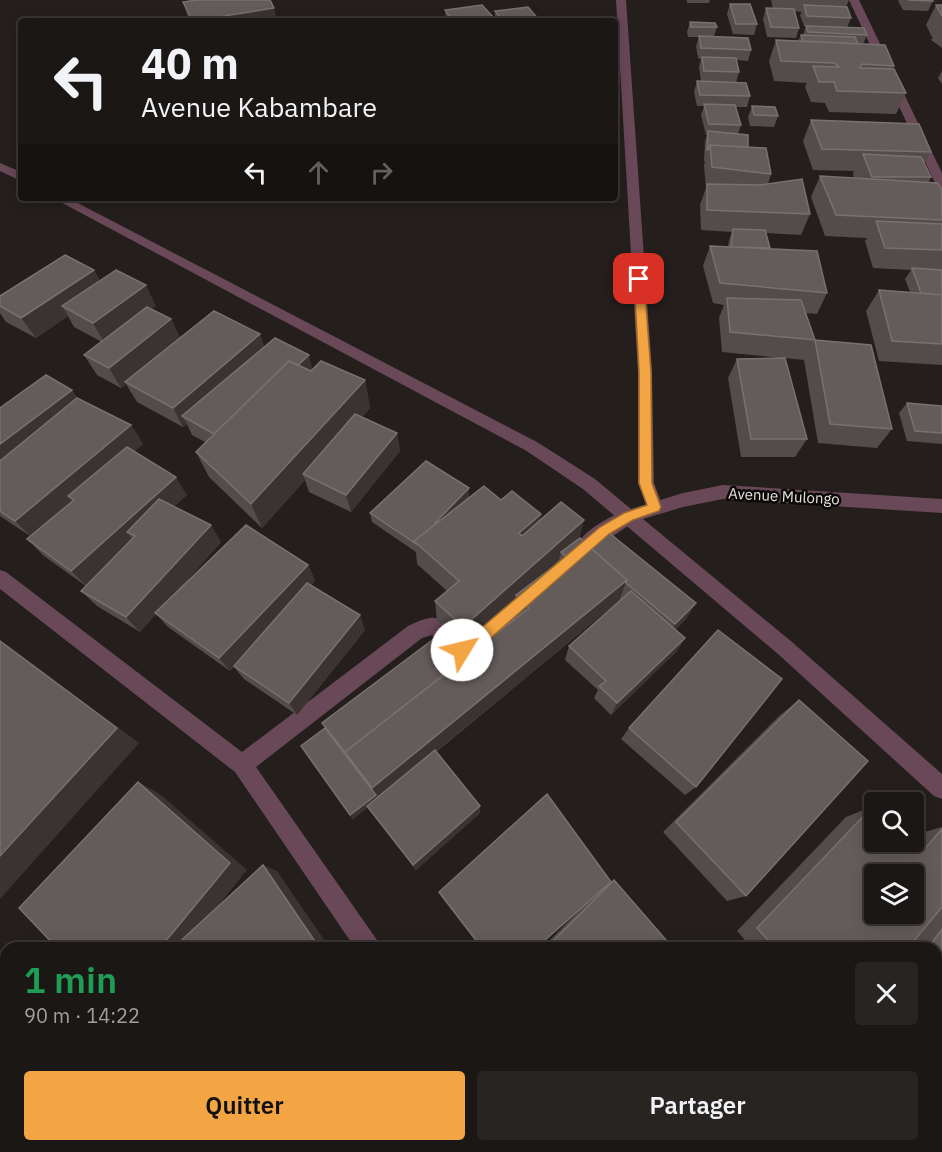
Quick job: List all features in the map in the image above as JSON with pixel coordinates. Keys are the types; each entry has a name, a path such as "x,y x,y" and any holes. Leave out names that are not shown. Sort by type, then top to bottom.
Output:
{"street":[{"path":"621,0 645,372 646,483 655,507"},
{"path":"854,0 942,185"},
{"path":"0,166 18,175"},
{"path":"66,201 531,446 589,484 785,648 942,788"},
{"name":"Avenue Mulongo","path":"573,557 604,531 628,517 655,507 723,492 942,506"},
{"path":"0,578 243,765 365,942"},
{"path":"243,765 415,632 425,627 437,627 453,648 462,650 471,646 547,579"}],"building":[{"path":"270,0 274,8 212,18 191,18 183,2"},
{"path":"730,4 750,4 757,24 736,24"},
{"path":"482,5 494,18 451,18 445,10"},
{"path":"804,5 847,7 851,18 807,16"},
{"path":"936,5 942,5 942,16"},
{"path":"528,7 537,18 501,18 495,11"},
{"path":"766,8 794,9 799,28 771,27"},
{"path":"690,22 715,23 717,27 691,27"},
{"path":"806,26 864,28 867,35 808,32"},
{"path":"801,35 855,37 858,44 803,41"},
{"path":"699,36 748,38 751,50 701,48"},
{"path":"776,40 885,45 894,66 862,64 860,68 894,69 906,93 837,91 834,82 819,82 813,66 839,67 834,63 781,61"},
{"path":"702,57 736,58 739,72 704,71"},
{"path":"697,81 746,83 750,96 700,95"},
{"path":"704,104 735,105 741,125 709,124"},
{"path":"752,106 775,107 778,116 754,115"},
{"path":"811,120 919,124 931,152 822,149"},
{"path":"708,131 748,135 748,147 710,145 707,150"},
{"path":"710,145 766,148 771,174 712,167"},
{"path":"863,154 921,157 931,177 872,177"},
{"path":"820,176 938,183 942,191 942,220 836,215"},
{"path":"802,179 810,214 707,210 707,184 760,185"},
{"path":"876,221 942,224 942,250 885,248"},
{"path":"733,229 765,230 770,248 731,247"},
{"path":"710,246 817,251 827,293 720,283"},
{"path":"65,255 94,270 21,318 0,306 0,296"},
{"path":"912,268 942,270 942,295 921,293"},
{"path":"116,270 146,285 93,323 62,306"},
{"path":"879,290 942,295 942,344 892,341"},
{"path":"727,298 801,300 815,340 730,332"},
{"path":"147,307 171,319 109,368 84,355"},
{"path":"214,311 260,334 173,408 125,382"},
{"path":"275,338 309,355 298,365 289,361 214,434 182,416"},
{"path":"815,340 871,345 892,429 830,424"},
{"path":"785,358 807,439 751,439 737,359"},
{"path":"289,361 311,371 321,361 365,380 251,504 196,452"},
{"path":"46,375 72,390 0,444 0,408"},
{"path":"77,398 131,425 15,521 0,511 0,461"},
{"path":"907,403 942,406 942,433 915,431"},
{"path":"355,414 397,433 346,495 303,474"},
{"path":"127,447 176,477 71,571 27,539 74,500 68,496"},
{"path":"426,461 469,488 436,524 414,541 415,543 370,513"},
{"path":"484,486 501,500 512,491 541,514 519,533 522,536 561,502 584,520 463,627 435,601 459,581 414,541"},
{"path":"159,499 211,525 126,617 81,591 135,536 127,532"},
{"path":"246,525 308,565 219,658 155,613"},
{"path":"603,528 696,603 675,624 626,583 627,580 585,543"},
{"path":"580,538 627,580 372,788 345,752 529,608 516,595 566,557 561,552"},
{"path":"307,583 360,615 289,703 234,666"},
{"path":"631,591 685,638 617,703 599,686 606,681 569,646"},
{"path":"718,630 782,679 696,787 629,728"},
{"path":"443,632 467,657 345,752 348,756 322,723"},
{"path":"0,641 117,728 0,856"},
{"path":"799,700 868,761 746,896 676,822"},
{"path":"325,728 376,795 350,815 301,746"},
{"path":"435,750 480,806 413,865 367,806"},
{"path":"138,782 230,863 165,942 51,942 19,908"},
{"path":"547,794 611,882 543,942 477,942 439,892"},
{"path":"864,815 864,852 921,853 942,829 942,907 913,942 770,942 757,928"},
{"path":"263,865 314,940 312,942 180,942"},
{"path":"614,880 668,942 552,942"},
{"path":"942,929 942,942 932,942"}],"route":[{"path":"462,650 471,646 604,531 628,517 655,507 646,483 645,372 639,279"}]}
